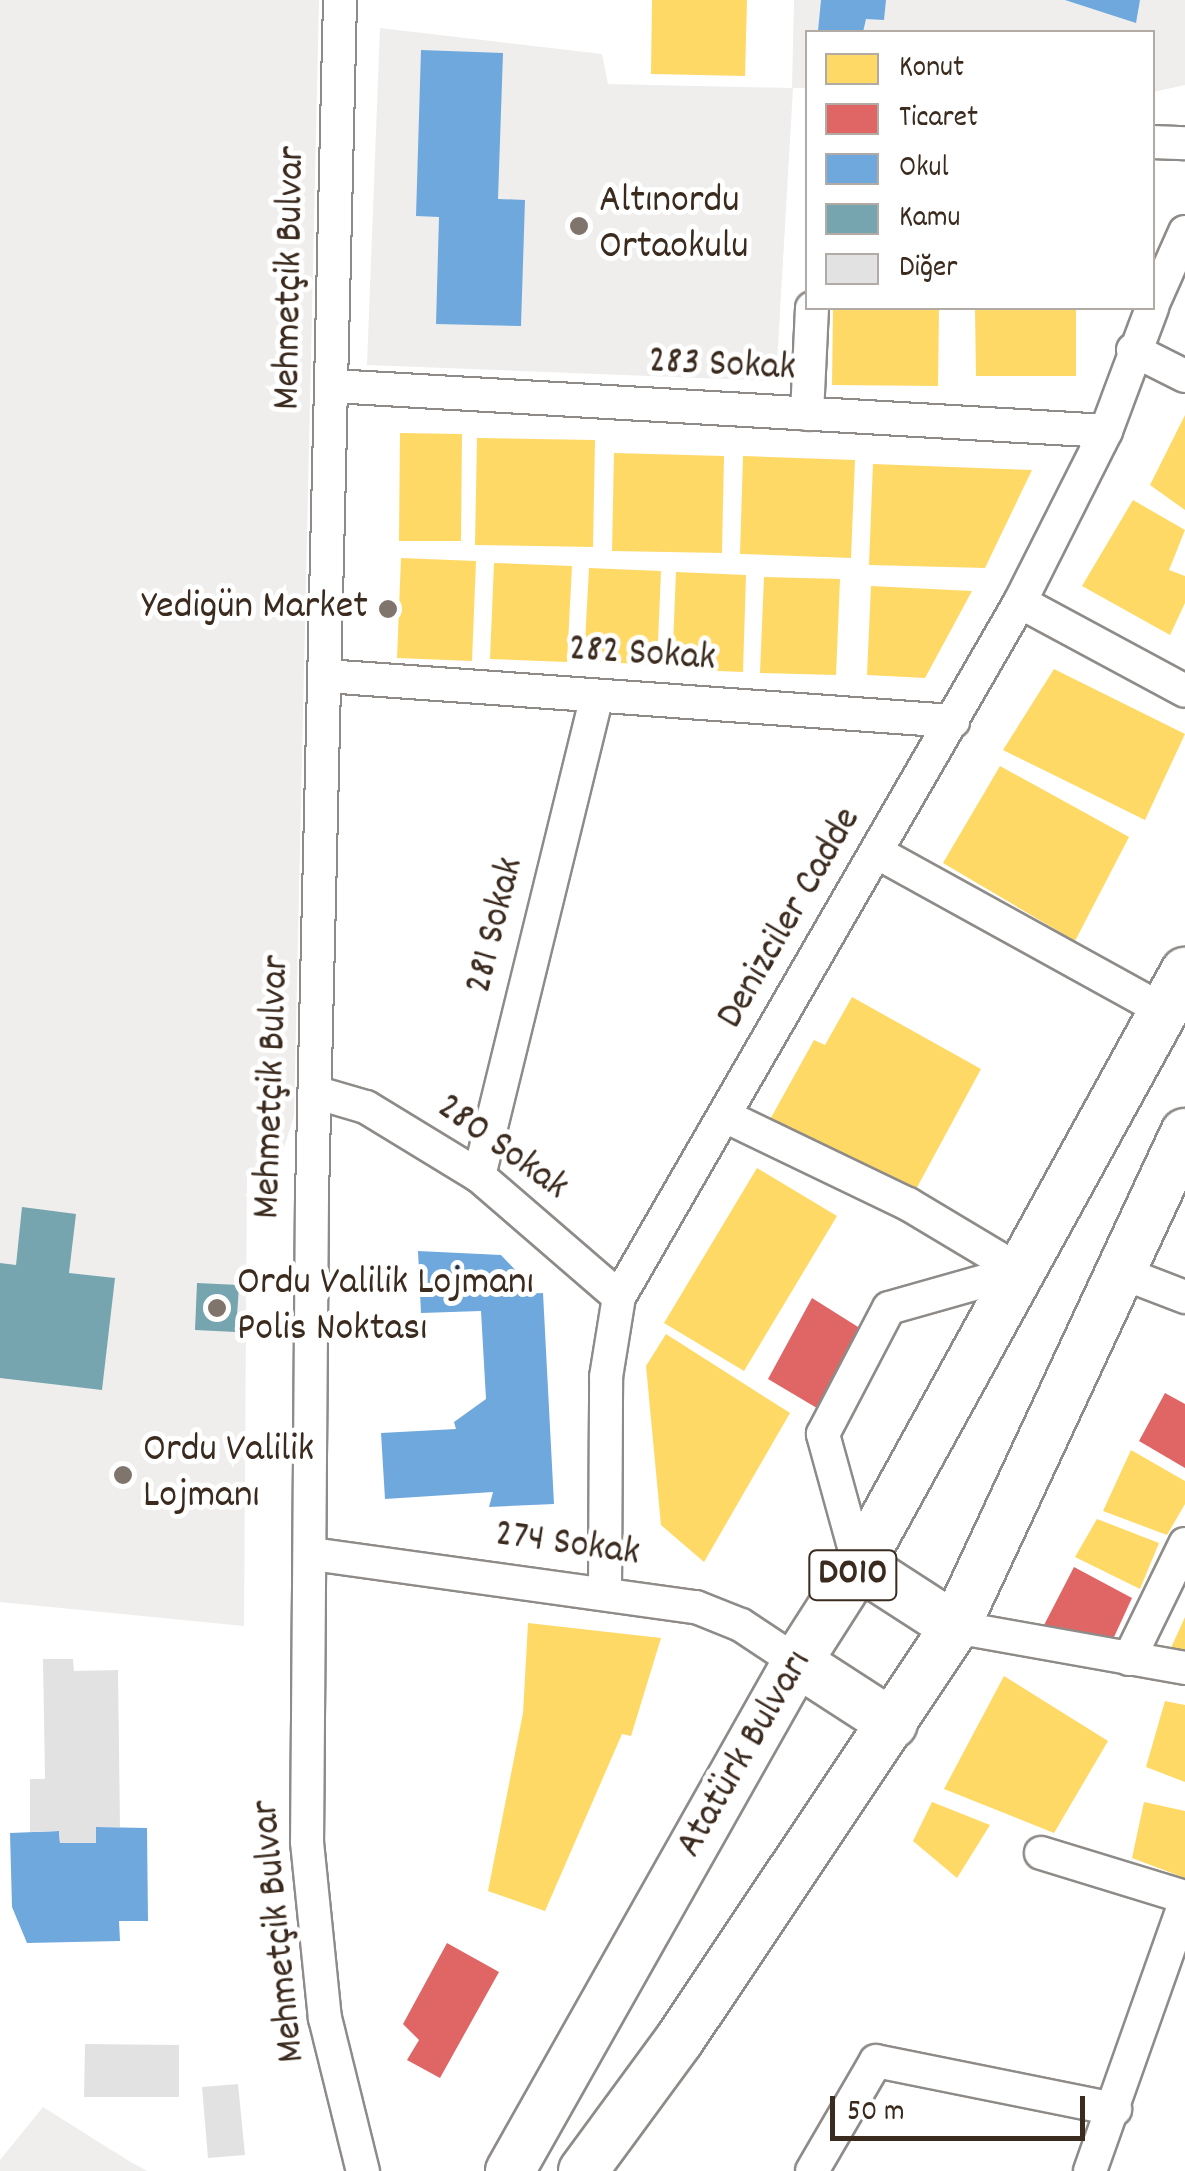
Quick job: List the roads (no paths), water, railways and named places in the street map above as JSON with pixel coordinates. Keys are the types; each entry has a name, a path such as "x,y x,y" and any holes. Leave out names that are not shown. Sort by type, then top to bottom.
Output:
{"highway":[{"name":"Atatürk Bulvarı","path":"510,2171 798,1662 859,1566 1173,991"},
{"name":"D010","path":"583,2171 955,1627 1185,1133"},
{"path":"859,1566 955,1627"},
{"path":"798,1662 892,1724"}],"street":[{"name":"Mehmetçik Bulvar","path":"340,0 318,1093 312,1197 307,1842 325,2018 363,2171"},
{"path":"1155,142 1185,143"},
{"name":"Denizciler Cadde","path":"1155,300 1185,232"},
{"path":"807,414 812,310"},
{"name":"Denizciler Cadde","path":"605,1593 606,1377 619,1297 727,1118 1020,602 1106,431 1151,310"},
{"path":"1133,350 1185,376"},
{"name":"283 Sokak","path":"333,386 1106,431"},
{"path":"1020,602 1185,690"},
{"name":"282 Sokak","path":"326,676 952,721"},
{"name":"281 Sokak","path":"479,1176 597,696"},
{"path":"878,853 1173,991"},
{"name":"280 Sokak","path":"318,1093 366,1107 479,1176 619,1297"},
{"path":"727,1118 908,1204 1020,1271"},
{"path":"859,1566 824,1434 889,1308 1020,1271"},
{"path":"1120,1272 1185,1298"},
{"path":"1129,1659 1185,1544"},
{"name":"274 Sokak","path":"312,1554 696,1607 741,1626 798,1662"},
{"path":"955,1627 1185,1668"},
{"path":"1041,1852 1185,1900 1090,2171"},
{"path":"812,2171 876,2062 1114,2109"}],"place":[{"name":"Altınordu Ortaokulu","path":"579,226"},
{"name":"Yedigün Market","path":"388,609"},
{"name":"Ordu Valilik Lojmanı Polis Noktası","path":"217,1308"},
{"name":"Ordu Valilik Lojmanı","path":"123,1475"}]}
